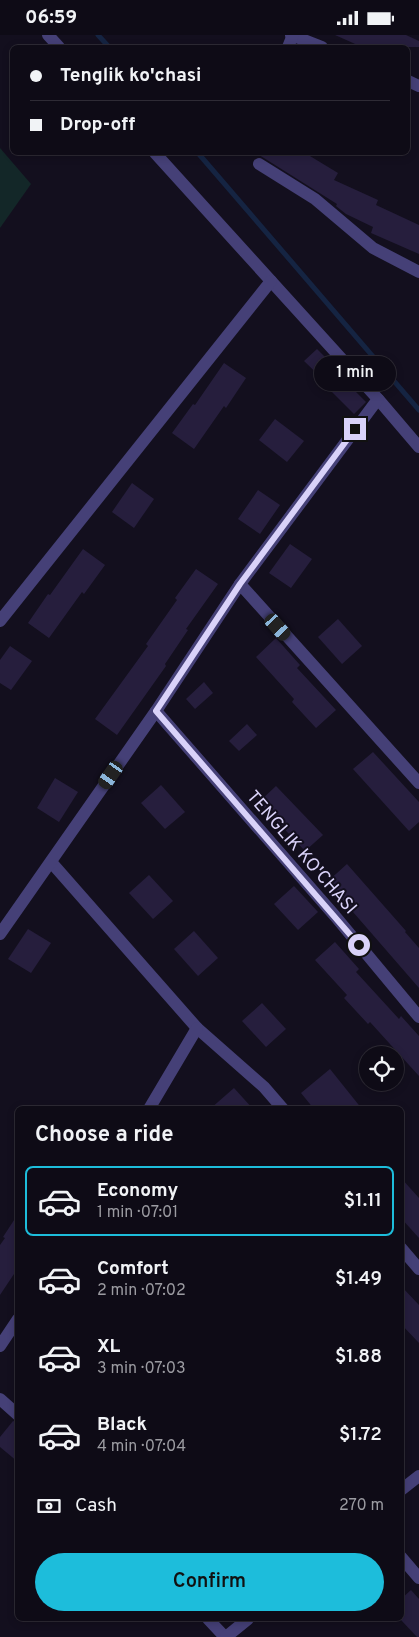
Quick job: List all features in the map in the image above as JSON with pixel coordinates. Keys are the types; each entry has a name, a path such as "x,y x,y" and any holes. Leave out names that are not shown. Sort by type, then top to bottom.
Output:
{"street":[{"path":"48,35 57,45"},
{"path":"291,38 315,45"},
{"path":"157,155 378,399 419,447"},
{"path":"259,164 315,199 373,247 419,272"},
{"path":"0,621 271,281"},
{"path":"0,935 156,711 240,584 378,399"},
{"path":"240,584 419,783"},
{"name":"TENGLIK KO'CHASI","path":"156,711 335,916 419,1017"},
{"path":"50,862 197,1028 264,1087 280,1106"},
{"path":"151,1106 197,1028"},
{"path":"404,1252 419,1269"},
{"path":"0,1346 15,1324"},
{"path":"0,1399 15,1412"},
{"path":"404,1488 419,1475"},
{"path":"404,1560 419,1578"},
{"path":"210,1621 225,1637 245,1621"}],"green space":[{"path":"0,148 31,184 0,228"}],"building":[{"path":"335,35 406,35 419,41 419,47 410,47 410,45 358,45"},
{"path":"259,155 308,155 338,173 334,180 378,200 376,205 419,225 419,254 371,233 373,227 346,214 336,206 337,204"},
{"path":"317,349 366,402 354,414 329,389 331,387 304,361"},
{"path":"224,363 246,378 226,408 224,406 194,449 172,433 193,404 195,405"},
{"path":"275,419 304,441 287,462 259,440"},
{"path":"132,483 154,499 134,528 112,512"},
{"path":"258,490 280,505 260,534 238,519"},
{"path":"290,544 312,559 291,588 269,573"},
{"path":"83,549 105,565 84,594 82,592 49,638 28,623"},
{"path":"196,569 218,584 186,629 188,630 165,664 166,666 117,735 95,719 148,646 146,644"},
{"path":"338,619 362,646 342,664 318,637"},
{"path":"276,638 300,665 297,668 336,710 316,728 292,702 294,699 256,657"},
{"path":"10,646 32,661 11,690 0,683 0,660"},
{"path":"204,682 213,693 195,709 186,699"},
{"path":"247,724 257,735 239,751 229,741"},
{"path":"373,752 419,802 419,822 409,831 353,769"},
{"path":"55,778 78,792 59,822 37,808"},
{"path":"161,785 185,812 165,829 141,803"},
{"path":"276,786 323,835 305,851 259,802"},
{"path":"347,864 419,948 419,988 327,882"},
{"path":"149,875 173,901 153,919 129,893"},
{"path":"294,886 318,912 298,930 274,904"},
{"path":"28,929 51,943 31,973 8,959"},
{"path":"194,931 218,958 198,976 174,949"},
{"path":"335,942 359,969 356,972 399,1019 401,1016 419,1036 419,1076 404,1059 404,1046 392,1046 370,1022 368,1024 344,998 347,995 315,960"},
{"path":"262,1003 286,1029 266,1047 242,1021"},
{"path":"330,1069 360,1106 312,1106 301,1093"},
{"path":"234,1088 250,1106 213,1106"},
{"path":"404,1181 419,1198 419,1238 404,1221"},
{"path":"15,1219 15,1272 0,1295 0,1245 5,1238 3,1237"},
{"path":"404,1289 419,1305 419,1343 404,1327"},
{"path":"13,1421 15,1422 15,1460 0,1447 0,1437"},
{"path":"411,1590 419,1599 419,1637 402,1621 404,1621 404,1596"}],"waterway":[{"path":"98,35 107,45"},
{"path":"200,155 419,410"}],"route":[{"path":"355,429 240,584 156,711 359,945"}]}
